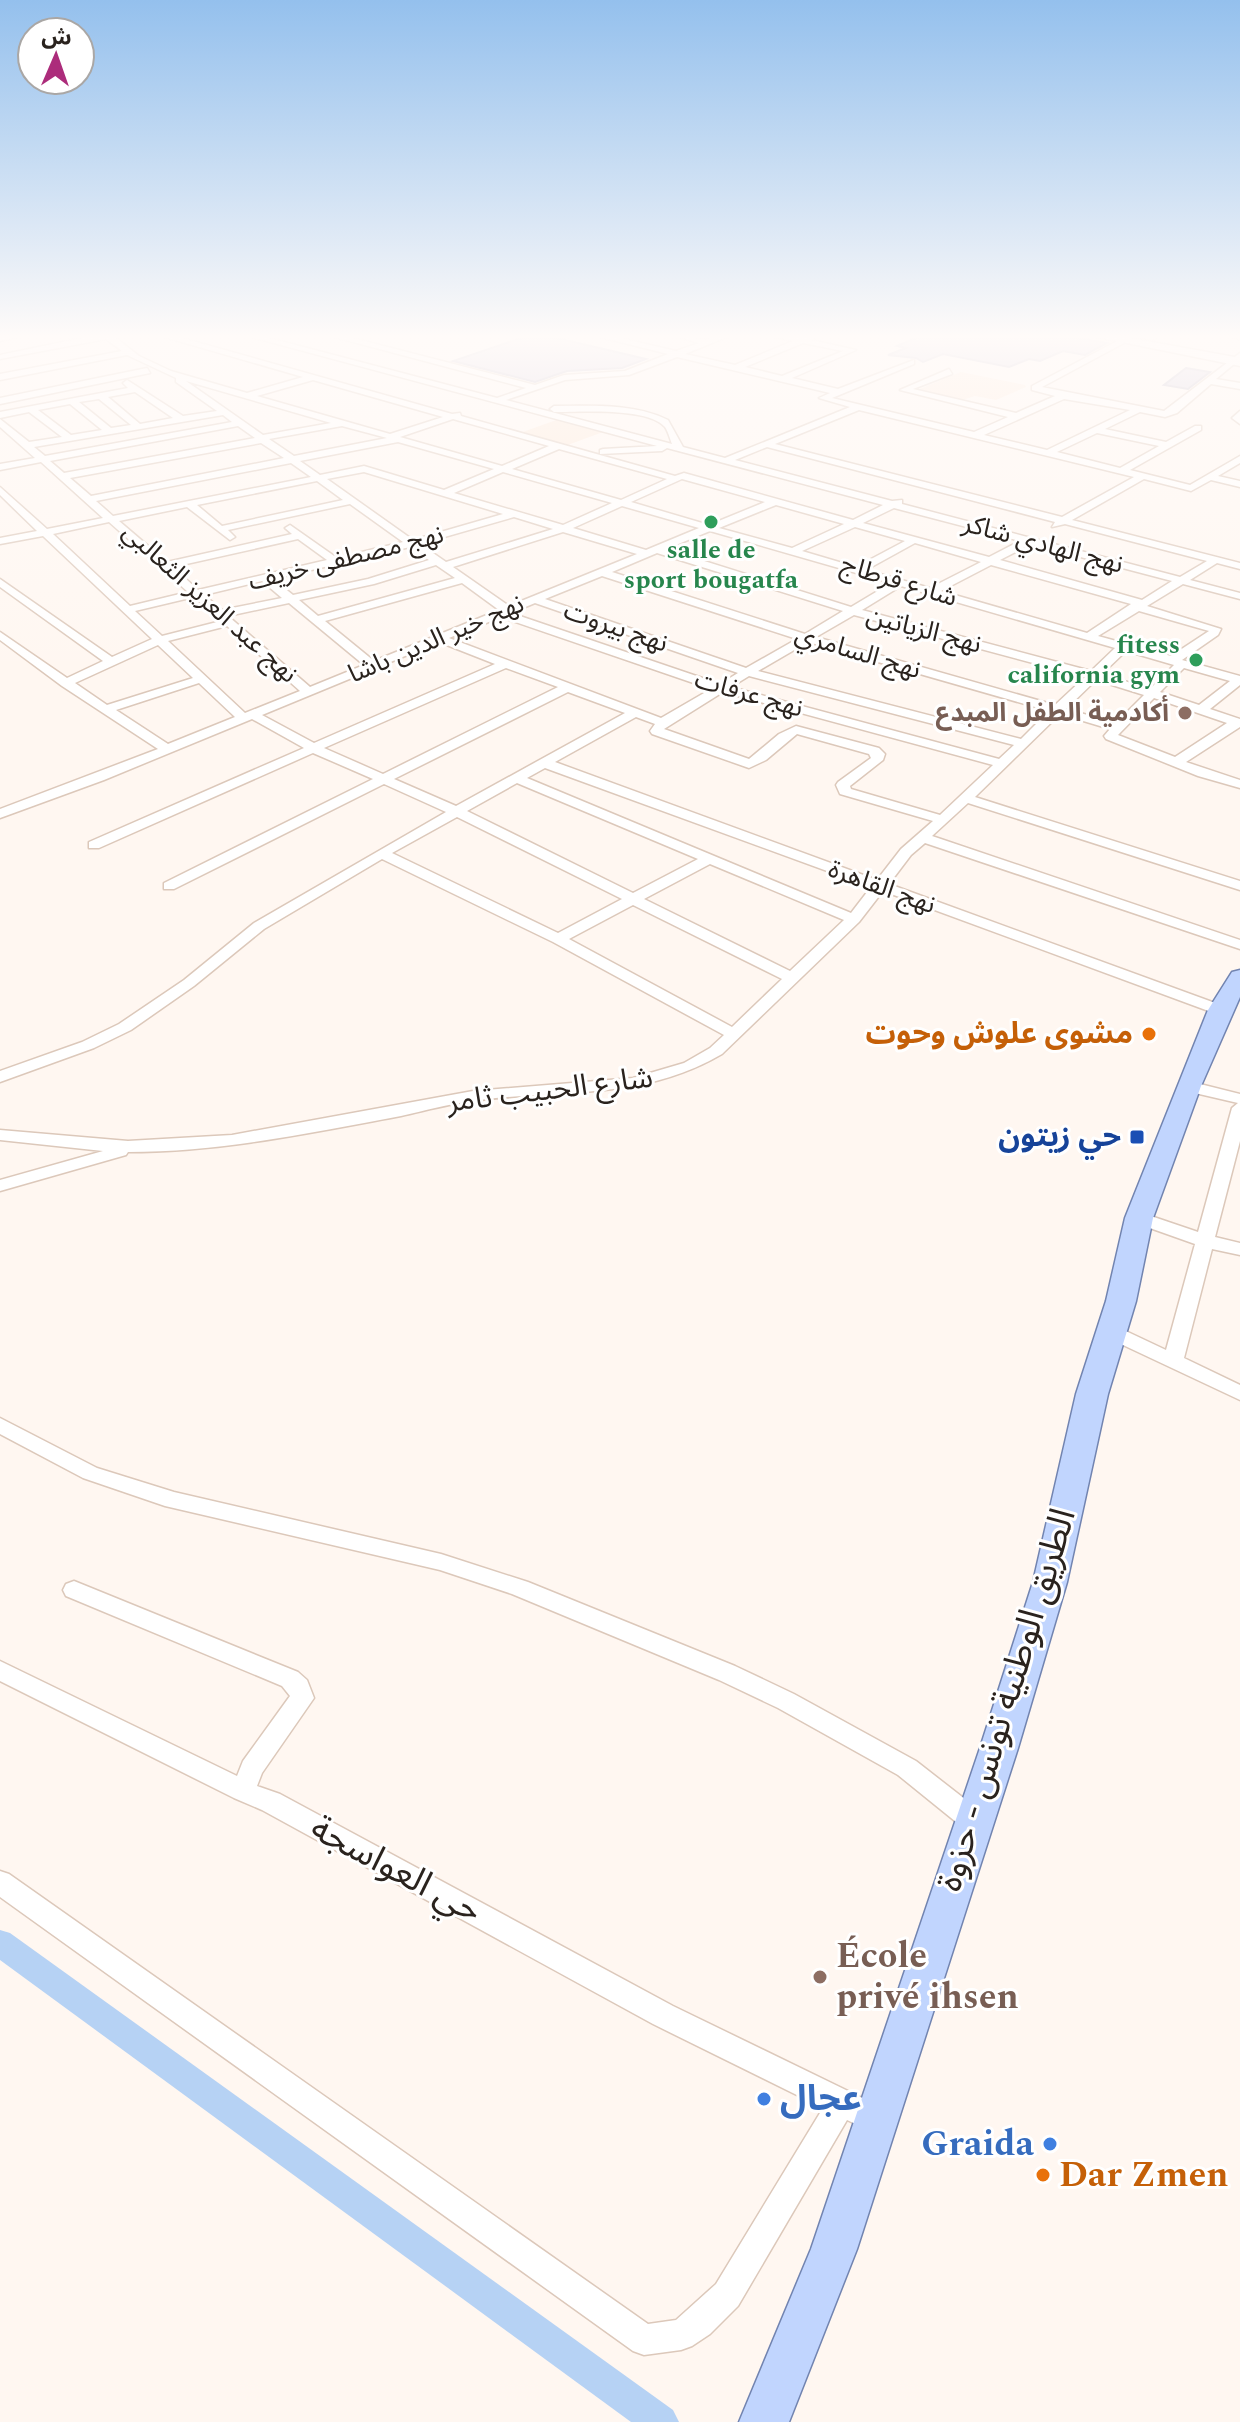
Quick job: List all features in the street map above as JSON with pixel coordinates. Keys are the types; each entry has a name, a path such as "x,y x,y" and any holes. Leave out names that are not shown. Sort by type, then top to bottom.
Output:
{"main road":[{"name":"الطريق الوطنية تونس - حزوة","path":"768,2416 834,2249 975,1822 1050,1582 1092,1394 1113,1332 1139,1218 1188,1086 1232,997"}],"street":[{"name":"نهج عبد العزيز الثعالبي","path":"32,447 309,692"},
{"path":"0,467 107,447"},
{"path":"152,447 174,465"},
{"path":"64,476 223,447"},
{"name":"نهج عرفات","path":"272,447 409,544 465,579 504,612 720,688 1001,763"},
{"path":"90,499 353,447"},
{"name":"شارع قرطاج","path":"431,447 1239,680"},
{"path":"447,492 555,447"},
{"path":"562,447 855,523 1215,629 1178,661 1155,693 1114,732"},
{"name":"نهج الهادي شاكر","path":"672,447 1240,596"},
{"path":"712,466 763,447"},
{"path":"776,447 1240,566"},
{"path":"1028,447 1191,488 1240,460"},
{"path":"1050,452 1061,447"},
{"path":"1123,470 1163,447"},
{"path":"218,448 228,455"},
{"path":"582,452 676,448"},
{"path":"238,462 247,469"},
{"path":"111,467 120,475"},
{"name":"نهج الزياتين","path":"317,478 359,469 378,471 853,611 1155,693 1238,722"},
{"path":"66,683 159,640 226,618 565,528 698,471"},
{"path":"184,472 219,497"},
{"path":"932,591 1029,541 1145,475"},
{"path":"1209,477 1240,484"},
{"path":"0,541 317,478"},
{"path":"129,482 139,490"},
{"path":"916,493 927,487"},
{"path":"0,490 201,679 247,716 456,811 792,978"},
{"path":"795,551 904,499"},
{"path":"220,529 351,501"},
{"name":"نهج خير الدين باشا","path":"0,814 441,639 599,571 773,502"},
{"path":"189,504 244,547"},
{"name":"نهج مصطفى خريف","path":"129,609 409,544 516,513"},
{"path":"275,517 335,561"},
{"path":"168,565 301,535"},
{"path":"859,569 914,540"},
{"path":"1090,636 1215,560"},
{"name":"نهج السامري","path":"599,571 807,638 1057,712 1114,732 1177,762 1240,784"},
{"path":"265,578 373,666"},
{"path":"315,620 465,579"},
{"path":"0,582 110,661"},
{"path":"901,582 746,672 660,725 656,731 749,764 762,758 796,730 874,751 879,754 877,760 843,785 845,791 943,820"},
{"name":"نهج بيروت","path":"534,599 746,672 1023,743"},
{"path":"0,635 66,683 167,749"},
{"path":"441,639 660,725"},
{"name":"شارع الحبيب ثامر","path":"0,1135 71,1144 135,1147 204,1143 478,1095 631,1083 694,1066 734,1034 854,919 921,837 943,820 1123,647"},
{"path":"94,845 502,665"},
{"path":"106,709 201,679"},
{"path":"1200,710 1239,680"},
{"path":"169,886 566,688"},
{"path":"0,1077 88,1045 125,1027 189,983 259,926 381,853 633,714"},
{"path":"1177,762 1238,722"},
{"name":"نهج القاهرة","path":"545,763 880,886 1232,997"},
{"path":"516,778 854,919"},
{"path":"966,798 1240,886"},
{"path":"921,837 1240,945"},
{"path":"381,853 558,939 734,1034"},
{"path":"558,939 711,858"},
{"path":"1188,1086 1240,1099"},
{"path":"1173,1362 1240,1108"},
{"path":"0,1186 135,1147"},
{"path":"1139,1218 1205,1241 1240,1249"},
{"path":"1113,1332 1240,1393"},
{"path":"0,1425 90,1473 173,1500 441,1562 535,1594 786,1701 907,1768 975,1822"},
{"path":"74,1590 290,1679 299,1687 302,1698 252,1768 243,1791"},
{"name":"حي العواسجة","path":"0,1670 285,1810 663,2015 875,2119"},
{"path":"0,1882 644,2340 681,2335 699,2323 727,2295 841,2104"}],"waterway":[{"path":"0,1943 661,2422"}],"place":[{"name":"salle de sport bougatfa","path":"711,522"},
{"name":"fitess california gym","path":"1196,660"},
{"name":"أكادمية الطفل المبدع","path":"1185,713"},
{"name":"مشوى علوش وحوت","path":"1149,1034"},
{"name":"حي زيتون","path":"1137,1137"},
{"name":"École privé ihsen","path":"820,1977"},
{"name":"عجال","path":"764,2099"},
{"name":"Graida","path":"1050,2144"},
{"name":"Dar Zmen","path":"1043,2175"}]}
